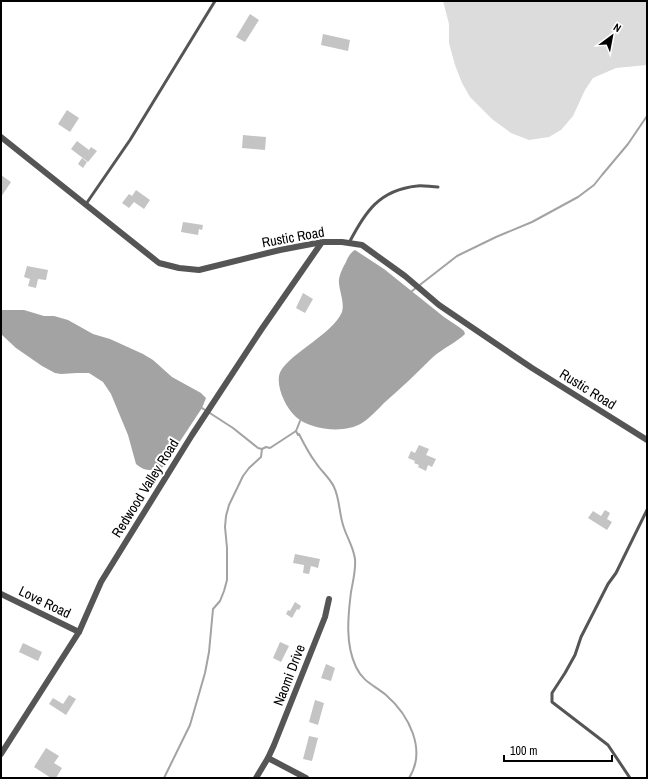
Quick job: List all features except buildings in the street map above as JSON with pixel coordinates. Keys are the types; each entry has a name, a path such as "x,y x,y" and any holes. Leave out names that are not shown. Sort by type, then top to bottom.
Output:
{"street":[{"name":"Rustic Road","path":"1,137 159,263 179,268 199,270 280,250 322,242 342,242 362,245 405,276 445,309 532,368 647,440"},
{"name":"Redwood Valley Road","path":"1,754 3,746 79,632 101,582 188,442 261,330 322,242"},
{"name":"Love Road","path":"1,594 79,632"},
{"name":"Naomi Drive","path":"256,778 268,758 325,617 329,599"},
{"path":"268,758 306,778"}],"lane":[{"path":"86,204 130,140 215,1"},
{"path":"349,243 361,221 375,203 396,190 417,186 438,187"},
{"path":"630,778 608,745 552,702 552,692 572,661 581,637 608,584 616,573 647,510"}],"shaded area":[{"path":"443,1 647,1 647,65 616,68 593,78 585,90 573,116 561,130 549,137 529,140 511,133 492,119 470,97 462,83 455,65 449,43 449,24"},
{"path":"355,250 384,269 464,331 465,334 433,357 362,423 346,429 319,428 302,421 292,413 286,404 279,387 279,376 282,369 289,361 337,321 343,308 339,277 349,257"},
{"path":"1,310 24,310 44,316 54,316 68,320 93,334 110,339 143,354 153,360 172,377 201,393 206,398 202,408 163,467 146,470 136,464 128,435 111,394 103,382 89,373 55,373 16,348 1,334"}],"waterway":[{"path":"412,291 457,256 496,237 532,222 578,197 594,185 628,144 647,116"},
{"path":"202,408 233,428 258,448 262,449 266,447 270,448 296,431 300,421"},
{"path":"296,431 313,460 328,478 336,492 342,523 355,559 355,571 348,620 350,649 356,667 362,676 394,703 402,712 408,723 416,745 414,767 409,778"},
{"path":"164,778 190,725 205,673 209,652 213,609 220,601 227,580 227,548 225,527 229,505 243,476 261,457 262,449"}]}
